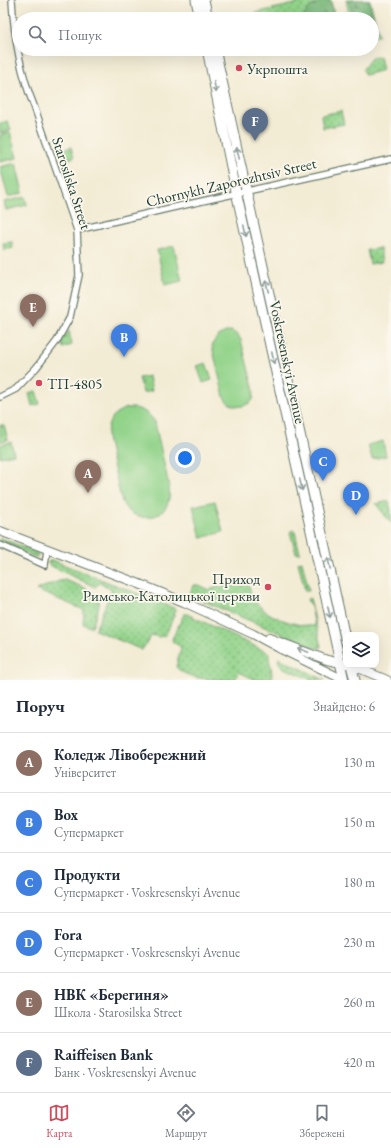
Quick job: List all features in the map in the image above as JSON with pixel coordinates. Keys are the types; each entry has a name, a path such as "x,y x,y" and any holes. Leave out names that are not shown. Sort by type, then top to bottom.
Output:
{"main road":[{"path":"196,0 199,12"},
{"path":"204,0 207,12"},
{"name":"Voskresenskyi Avenue","path":"208,56 237,193 343,663"},
{"name":"Voskresenskyi Avenue","path":"217,56 344,632"},
{"name":"Voskresenskyi Avenue","path":"343,668 344,680"},
{"path":"352,668 355,680"}],"street":[{"name":"Starosilska Street","path":"12,0 13,12"},
{"name":"Starosilska Street","path":"0,396 16,389 36,368 57,341 70,317 79,275 77,230 28,90 19,56"},
{"name":"Chornykh Zaporozhtsiv Street","path":"77,230 391,159"},
{"path":"0,531 184,602 253,634 344,680"},
{"path":"0,545 45,565 47,550"},
{"path":"253,634 283,643 328,660 343,663"},
{"path":"358,668 387,680"}],"green space":[{"path":"312,0 331,0 334,12 259,12"},
{"path":"323,0 328,0 330,2 332,12 306,12 309,8"},
{"path":"346,0 370,0 373,12 349,12"},
{"path":"347,0 369,0 372,12 352,12"},
{"path":"380,56 383,70 365,75 363,69 371,58"},
{"path":"341,111 344,124 323,128 321,115"},
{"path":"8,121 11,130 0,133 0,123"},
{"path":"10,132 17,158 0,162 0,135"},
{"path":"71,147 74,157 64,161 60,150"},
{"path":"16,163 23,193 8,197 0,167"},
{"path":"25,197 27,205 6,210 4,202"},
{"path":"12,242 13,248 4,250 3,243"},
{"path":"174,246 182,281 165,285 157,250"},
{"path":"380,248 382,262 370,264 367,250"},
{"path":"69,331 72,345 63,348 61,340"},
{"path":"231,331 238,335 241,340 254,391 253,400 246,405 241,406 233,406 224,397 212,346 219,336 225,332"},
{"path":"206,363 212,380 203,383 197,366"},
{"path":"149,376 152,391 143,393 139,378"},
{"path":"36,391 40,404 32,406 29,393"},
{"path":"127,408 140,409 150,415 155,422 170,491 166,507 160,513 153,516 138,516 131,513 125,507 121,499 107,433 109,423 114,415"},
{"path":"0,425 4,425 8,440 0,442"},
{"path":"383,441 386,456 372,459 368,445"},
{"path":"11,442 14,454 0,457 0,445"},
{"path":"215,501 223,532 201,538 193,506"},
{"path":"389,501 391,512 391,523 376,504"},
{"path":"293,530 295,532 300,553 296,553 290,532"},
{"path":"0,538 38,553 38,556 35,557 0,542"},
{"path":"52,560 174,608 176,610 166,635 159,637 152,635 142,650 95,630 112,589 100,583 95,587 49,565 48,562"},
{"path":"302,561 309,591 305,591 298,562"},
{"path":"65,580 87,589 99,600 98,610 92,626 90,627 83,624 84,610 36,590"},
{"path":"246,582 249,586 253,599 265,611 290,622 307,626 315,626 310,602 308,602 307,599 310,598 321,647 317,649 191,596 190,594 193,585 199,585 210,590"},
{"path":"184,614 187,614 269,653 272,673 271,680 256,680 239,672 235,680 211,679 187,675 181,671 176,667 181,647 173,642 172,639"},
{"path":"279,658 325,680 313,680 284,668 278,661"}],"place":[{"name":"Укрпошта","path":"239,68"},
{"name":"Raiffeisen Bank","path":"255,141"},
{"name":"НВК «Берегиня»","path":"33,327"},
{"name":"Box","path":"124,357"},
{"name":"ТП-4805","path":"39,383"},
{"name":"Продукти","path":"323,481"},
{"name":"Коледж Лівобережний","path":"88,493"},
{"name":"Fora","path":"356,515"},
{"name":"Приход Римсько-Католицької церкви","path":"268,587"}]}
